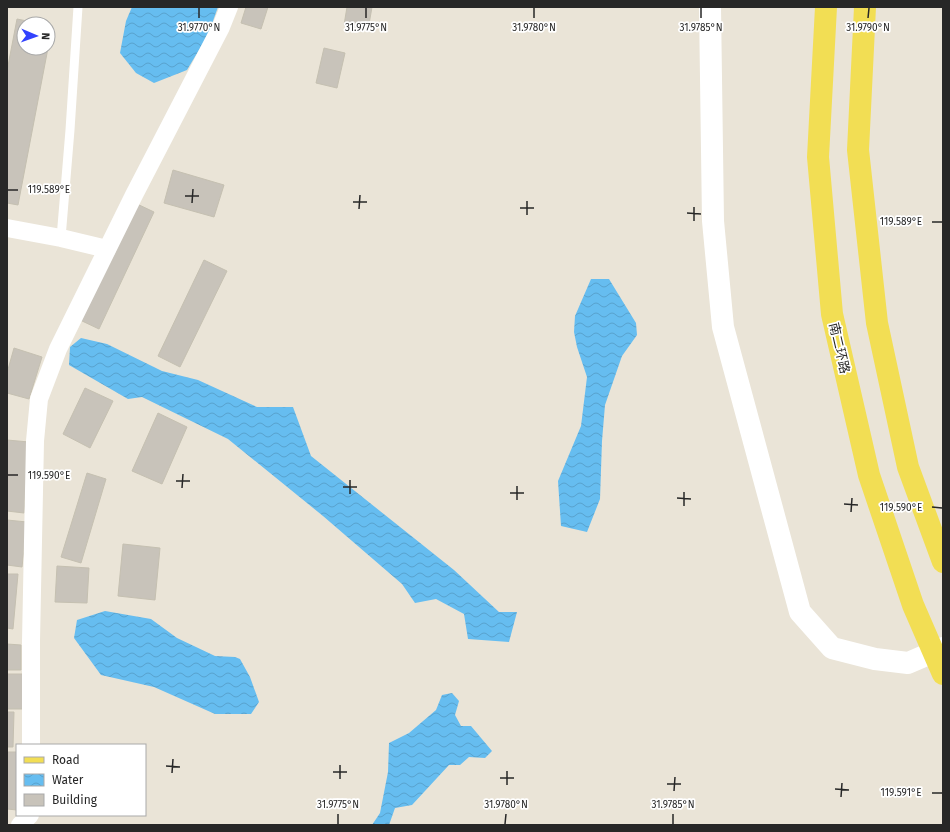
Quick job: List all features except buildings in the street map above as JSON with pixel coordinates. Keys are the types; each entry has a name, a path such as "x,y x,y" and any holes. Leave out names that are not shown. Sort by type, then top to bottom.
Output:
{"main road":[{"name":"南二环路","path":"826,7 818,157 832,314 869,476 913,605 943,674"},
{"path":"865,7 858,150 877,323 908,467 943,562"}],"street":[{"path":"31,744 31,617 35,442 39,399 58,349 107,249 221,27 229,7"},
{"path":"710,7 713,221 723,327 800,612 832,648 875,659 908,663 943,648"},
{"path":"7,228 61,238 107,249"},
{"path":"20,825 29,816"}],"lane":[{"path":"61,238 78,7"}],"water":[{"path":"132,7 218,7 208,35 187,70 154,83 136,73 120,53 126,21"},
{"path":"591,279 609,279 636,323 637,335 622,356 605,405 600,499 587,532 561,526 558,481 581,426 587,377 577,347 574,332 575,316"},
{"path":"81,338 107,344 162,371 198,380 257,407 293,407 311,456 454,570 499,612 517,612 509,642 468,639 464,614 436,599 415,603 402,584 323,516 228,439 142,397 128,399 69,365 70,347"},
{"path":"105,611 151,619 177,638 215,656 235,657 240,659 250,677 259,702 251,714 215,714 154,687 101,675 74,638 77,620"},
{"path":"452,693 459,701 455,715 461,726 471,726 492,751 485,758 469,757 460,765 449,765 412,805 395,808 389,825 372,825 380,813 388,772 389,743 409,733 436,710 442,695"}]}
